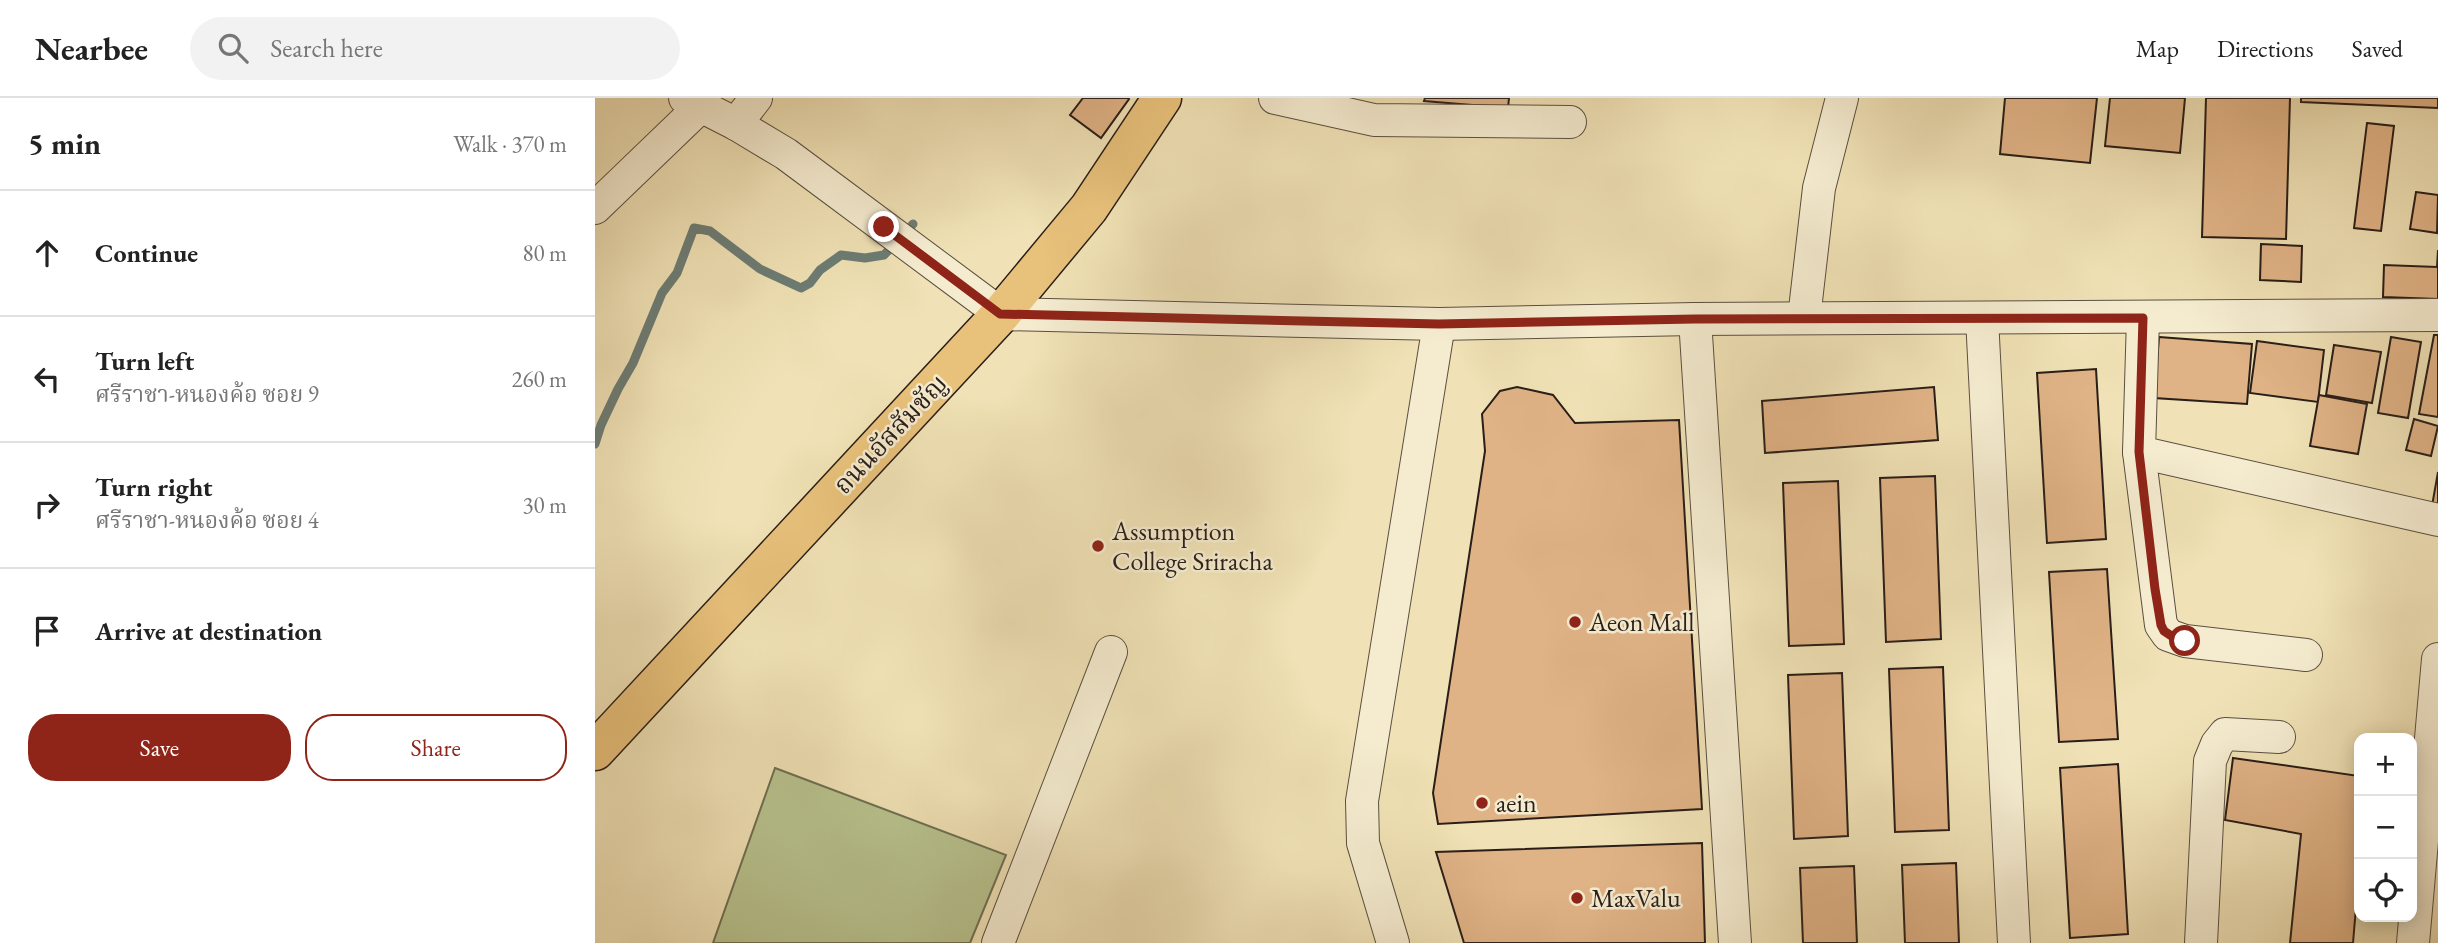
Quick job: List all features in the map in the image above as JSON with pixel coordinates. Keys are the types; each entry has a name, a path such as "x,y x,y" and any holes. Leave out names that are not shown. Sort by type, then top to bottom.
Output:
{"main road":[{"name":"ถนนอัสสัมชัญ","path":"595,751 1000,314 1089,208 1162,98"}],"street":[{"path":"736,124 756,98"},
{"path":"1275,98 1374,120 1570,122"},
{"path":"1804,318 1819,188 1842,98"},
{"path":"595,208 693,103 736,124 786,154 1000,314 1439,324 1804,318 2438,315"},
{"path":"1982,318 2014,943"},
{"path":"2143,318 2139,452 2161,625 2164,631 2185,641 2306,654"},
{"path":"1695,319 1735,943"},
{"path":"1393,943 1363,842 1362,802 1439,324"},
{"path":"2139,452 2438,520"},
{"path":"998,943 1111,652"},
{"path":"2413,943 2438,659"},
{"path":"2201,943 2210,761 2217,744 2225,734 2279,737"}],"green space":[{"path":"775,768 1006,855 970,943 713,943"}],"building":[{"path":"1083,98 1129,99 1101,138 1070,115"},
{"path":"1425,98 1509,98 1508,108 1424,101"},
{"path":"2005,98 2097,98 2090,163 2000,154"},
{"path":"2110,98 2185,98 2180,153 2105,146"},
{"path":"2206,98 2290,98 2286,239 2202,237"},
{"path":"2301,98 2438,98 2438,108 2301,102"},
{"path":"2367,123 2394,126 2381,231 2354,228"},
{"path":"2416,192 2438,195 2437,233 2410,229"},
{"path":"2261,244 2302,246 2301,282 2260,280"},
{"path":"2438,250 2438,299 2383,297 2384,265 2437,267"},
{"path":"2434,335 2438,335 2438,417 2419,414"},
{"path":"2159,337 2252,344 2247,404 2154,398"},
{"path":"2391,337 2421,342 2408,418 2378,413"},
{"path":"2257,341 2324,350 2318,402 2250,393"},
{"path":"2334,345 2381,352 2372,403 2326,395"},
{"path":"2096,369 2106,539 2047,543 2037,373"},
{"name":"Aeon Mall","path":"1517,387 1553,395 1575,423 1679,420 1702,809 1438,824 1433,793 1485,451 1482,414 1500,391"},
{"path":"1934,387 1938,440 1765,453 1762,401"},
{"path":"2319,395 2367,404 2358,454 2310,446"},
{"path":"2414,419 2438,426 2431,456 2406,450"},
{"path":"2438,472 2438,525 2429,523"},
{"path":"1935,476 1941,639 1886,642 1880,478"},
{"path":"1838,481 1844,644 1789,646 1783,483"},
{"path":"2107,569 2118,739 2059,742 2049,572"},
{"path":"1943,667 1949,830 1895,832 1889,669"},
{"path":"1842,673 1848,836 1794,839 1788,675"},
{"path":"2233,758 2354,775 2353,943 2290,943 2301,834 2225,820"},
{"path":"2118,764 2128,934 2070,938 2060,768"},
{"name":"MaxValu","path":"1702,843 1705,943 1464,943 1436,852"},
{"path":"1956,863 1959,943 1905,943 1902,865"},
{"path":"1854,866 1857,943 1803,943 1800,868"}],"waterway":[{"path":"595,444 601,425 633,363 662,293 677,273 694,228 710,231 760,269 801,288 841,255 865,258 884,255 913,224"}],"place":[{"name":"Assumption College Sriracha","path":"1098,546"},
{"name":"Aeon Mall","path":"1575,622"},
{"name":"aein","path":"1482,803"},
{"name":"MaxValu","path":"1577,898"}],"route":[{"path":"884,227 1000,314 1439,324 1695,319 2143,318 2139,452 2155,589 2164,631 2185,641"}]}
